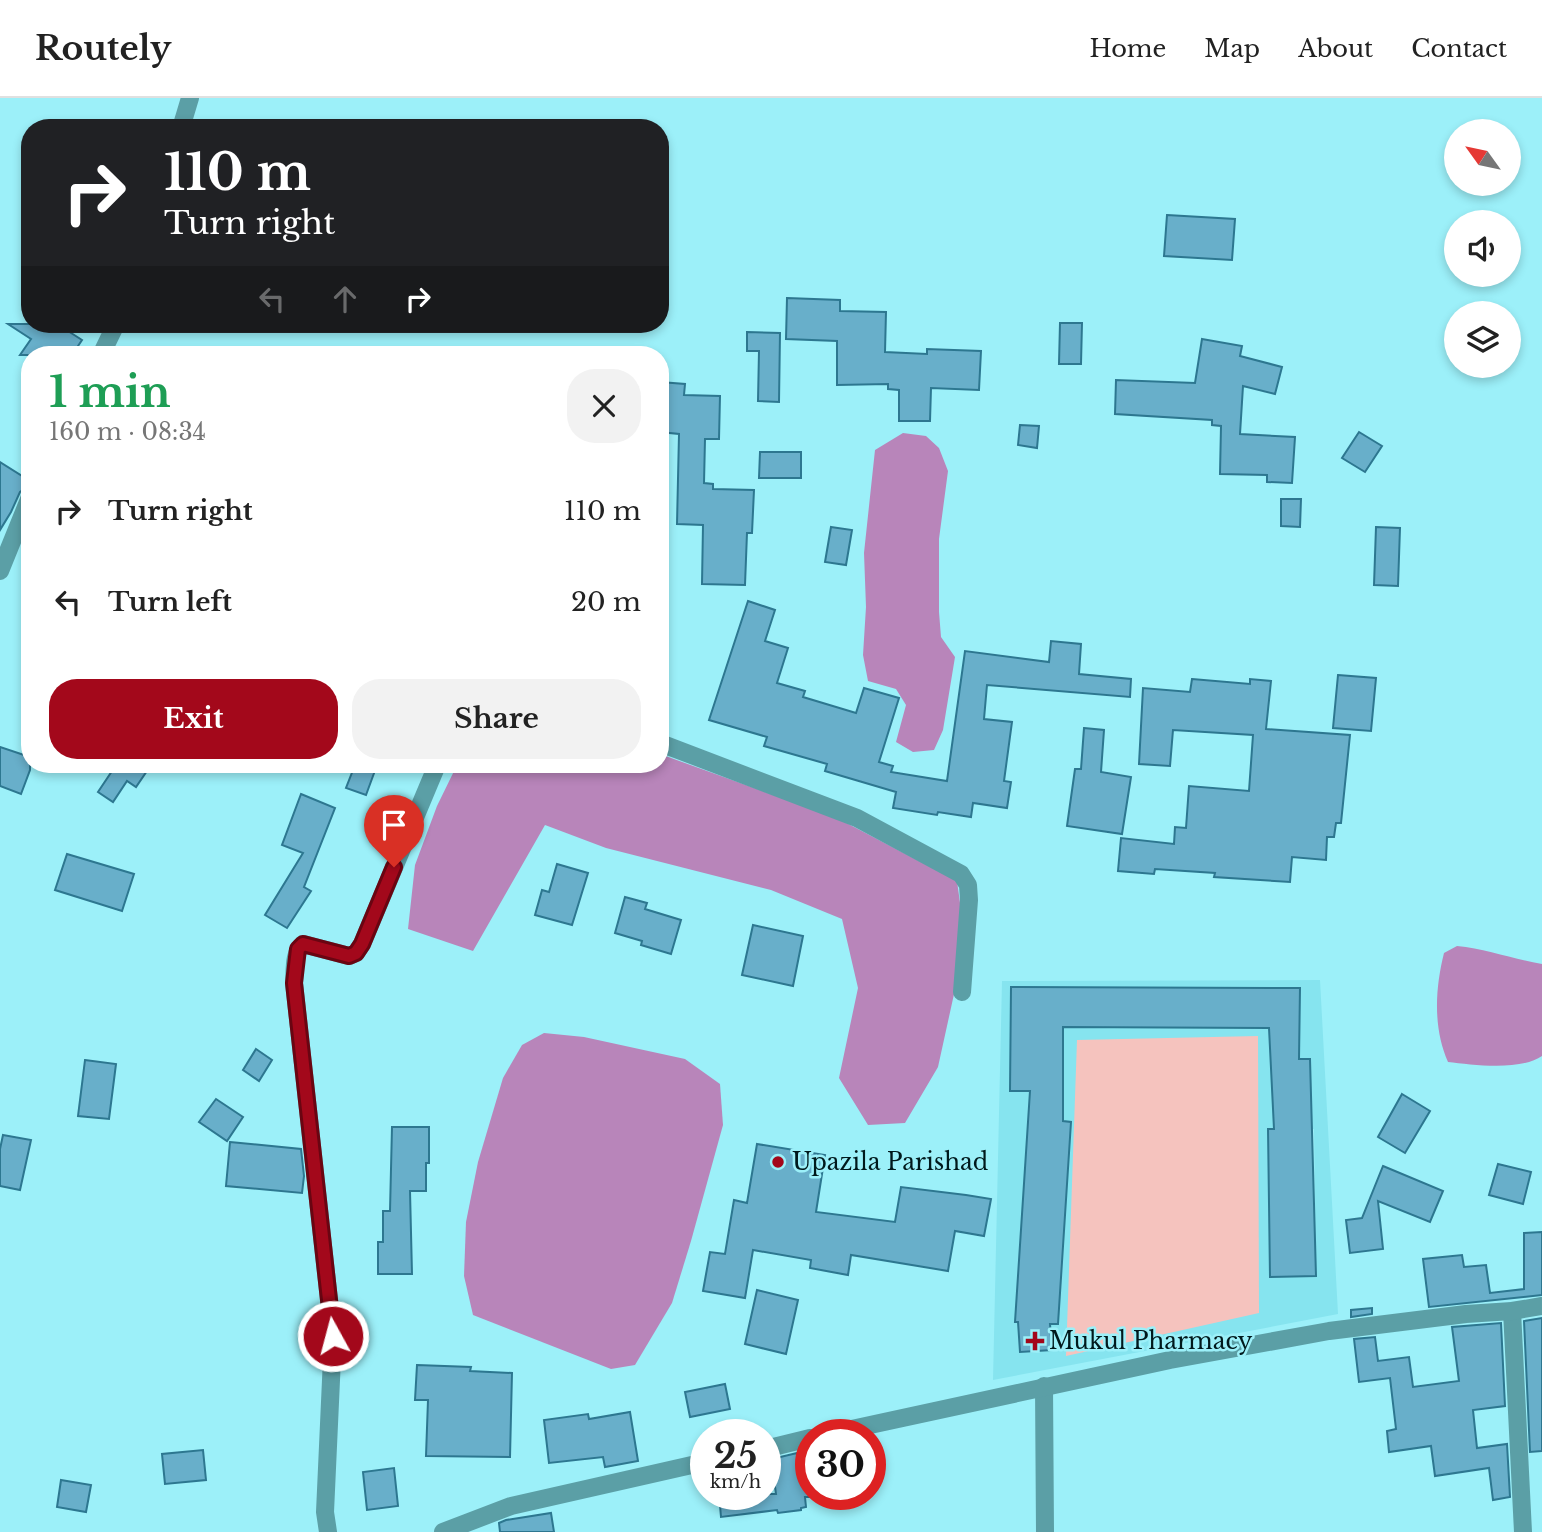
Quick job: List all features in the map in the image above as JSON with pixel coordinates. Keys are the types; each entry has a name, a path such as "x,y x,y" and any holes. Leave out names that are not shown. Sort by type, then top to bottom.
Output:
{"street":[{"path":"184,119 190,98"},
{"path":"0,571 21,519"},
{"path":"669,746 857,818 961,874 968,884 969,900 962,992"},
{"path":"328,1532 325,1512 333,1336 294,983 296,959 298,949 303,944 349,956 356,953 434,773"},
{"path":"886,1421 1170,1360 1329,1331 1542,1306"},
{"path":"1512,1311 1523,1532"},
{"path":"1044,1386 1045,1532"},
{"path":"443,1532 511,1506 690,1465"}],"shaded area":[{"path":"903,433 926,436 939,448 948,471 939,539 939,612 941,637 955,657 943,730 934,750 913,752 896,742 906,705 896,689 868,681 863,655 866,607 864,553 875,450"},
{"path":"669,757 837,818 957,881 961,910 956,985 938,1067 905,1123 868,1125 839,1078 858,988 842,919 771,890 606,848 545,825 473,951 408,929 415,865 437,806 453,773 669,773"},
{"path":"1457,946 1542,964 1542,1056 1533,1061 1510,1065 1448,1062 1440,1036 1437,994 1444,953"},
{"path":"1320,980 1338,1314 993,1380 1002,981","holes":["1011,987 1300,989 1300,1046 1269,1047 1269,1028 1063,1027 1063,1091 1010,1091","1310,1059 1312,1117 1274,1119 1272,1060","1029,1119 1071,1122 1057,1324 1015,1321","1269,1129 1314,1129 1316,1276"]},
{"path":"544,1033 584,1037 685,1059 720,1084 723,1125 691,1241 672,1303 635,1365 611,1369 473,1315 464,1276 466,1222 478,1162 503,1078 522,1045"},
{"path":"1258,1036 1259,1313 1066,1356 1077,1040"}],"building":[{"path":"1167,215 1235,219 1232,260 1164,256"},
{"path":"787,298 840,300 840,311 886,312 885,352 927,354 927,349 981,351 979,390 931,388 930,421 899,421 899,390 888,389 888,384 837,385 837,341 786,339"},
{"path":"1060,323 1082,323 1081,364 1059,364"},
{"path":"8,324 21,324 21,332"},
{"path":"747,332 780,333 779,402 758,401 759,351 747,351"},
{"path":"22,333 71,333 82,340 78,346 26,346 31,339"},
{"path":"1202,339 1242,346 1240,356 1282,367 1275,394 1243,386 1240,434 1295,437 1292,483 1267,482 1267,475 1220,474 1221,426 1212,425 1212,420 1115,414 1116,380 1195,383"},
{"path":"669,383 685,384 684,395 720,396 719,439 705,439 704,483 713,484 713,489 754,490 752,533 747,533 745,585 702,584 703,525 677,524 679,434 669,433"},
{"path":"1020,425 1039,426 1037,448 1018,445"},
{"path":"1359,432 1382,446 1365,472 1342,458"},
{"path":"760,452 801,452 801,478 759,478"},
{"path":"0,462 21,475 21,491 0,530"},
{"path":"1281,499 1301,499 1300,527 1281,526"},
{"path":"831,527 852,530 846,565 825,562"},
{"path":"1376,527 1400,528 1398,586 1374,585"},
{"path":"748,601 775,610 765,641 788,648 777,683 805,691 803,697 856,713 864,688 899,698 879,762 893,766 891,772 947,781 965,651 1049,662 1051,641 1081,644 1079,674 1131,679 1130,697 987,685 984,719 1012,722 1004,781 1011,782 1007,808 973,803 971,817 893,808 896,792 825,771 827,764 764,746 767,737 709,720"},
{"path":"1338,675 1376,678 1371,731 1333,728"},
{"path":"1192,679 1250,684 1250,679 1271,681 1266,729 1350,735 1341,823 1336,823 1334,837 1327,837 1326,860 1292,857 1290,882 1214,877 1215,873 1155,869 1154,874 1118,871 1121,838 1174,844 1175,827 1186,828 1189,786 1249,791 1253,735 1173,730 1170,766 1139,764 1143,688 1190,692"},
{"path":"1084,728 1104,730 1101,772 1131,777 1122,834 1067,826 1075,769 1081,769"},
{"path":"0,747 21,754 21,773 29,773 21,794 0,786"},
{"path":"111,773 146,773 136,787 127,781 113,802 98,792"},
{"path":"352,773 374,773 366,795 346,788"},
{"path":"301,794 335,808 304,887 311,891 287,928 265,915 303,853 282,845"},
{"path":"67,854 134,874 122,911 55,890"},
{"path":"557,864 588,873 572,925 535,915 542,890 549,892"},
{"path":"625,897 647,903 645,909 681,920 671,954 641,945 642,941 615,933"},
{"path":"753,925 803,936 793,986 742,975"},
{"path":"1011,987 1300,988 1299,1059 1310,1059 1316,1276 1270,1277 1268,1129 1274,1129 1269,1028 1063,1027 1063,1121 1071,1122 1058,1324 1050,1324 1052,1350 1020,1352 1018,1322 1015,1322 1030,1091 1010,1091"},
{"path":"256,1049 272,1060 259,1081 243,1070"},
{"path":"85,1060 116,1064 109,1119 78,1116"},
{"path":"1402,1094 1430,1111 1405,1153 1378,1137"},
{"path":"216,1099 243,1117 227,1141 199,1122"},
{"path":"392,1127 429,1127 426,1191 410,1191 412,1274 378,1274 378,1242 383,1242 383,1211 390,1211"},
{"path":"3,1135 31,1140 20,1190 0,1186 0,1149"},
{"path":"230,1142 301,1149 304,1176 302,1193 226,1186"},
{"path":"757,1144 825,1155 816,1212 895,1222 901,1187 966,1195 991,1199 984,1236 955,1231 948,1271 851,1255 848,1275 810,1268 811,1260 753,1250 745,1298 703,1291 710,1252 725,1254 734,1200 747,1203"},
{"path":"1498,1164 1531,1172 1523,1204 1489,1195"},
{"path":"1383,1166 1443,1191 1430,1222 1378,1201 1383,1249 1350,1253 1346,1220 1362,1218"},
{"path":"1542,1232 1542,1295 1429,1307 1423,1259 1462,1255 1464,1267 1486,1265 1490,1293 1524,1289 1524,1233"},
{"path":"757,1290 798,1300 786,1354 745,1344"},
{"path":"1372,1308 1372,1314 1351,1317 1351,1310"},
{"path":"1542,1318 1542,1451 1530,1452 1524,1321"},
{"path":"1501,1323 1505,1406 1473,1410 1477,1448 1507,1444 1510,1497 1493,1500 1489,1468 1435,1476 1431,1446 1389,1452 1387,1431 1396,1429 1390,1378 1359,1382 1354,1339 1375,1337 1378,1361 1409,1357 1413,1387 1459,1381 1452,1327"},
{"path":"417,1365 471,1367 470,1371 512,1373 510,1457 426,1456 428,1400 415,1400"},
{"path":"725,1384 730,1409 690,1417 685,1392"},
{"path":"630,1412 638,1461 605,1467 603,1457 549,1463 544,1420 588,1414 589,1419"},
{"path":"203,1450 206,1480 165,1484 162,1454"},
{"path":"795,1453 795,1510 801,1510 778,1513 777,1510 781,1510 781,1457"},
{"path":"394,1468 398,1506 367,1510 363,1472"},
{"path":"61,1480 91,1485 86,1512 57,1507"},
{"path":"720,1510 777,1510 721,1517"},
{"path":"551,1513 554,1532 500,1532 499,1523 506,1520"}],"place":[{"name":"Upazila Parishad","path":"778,1162"},
{"name":"Mukul Pharmacy","path":"1035,1341"}],"route":[{"path":"333,1336 294,983 296,959 298,949 303,944 349,956 356,953 394,867"}]}
